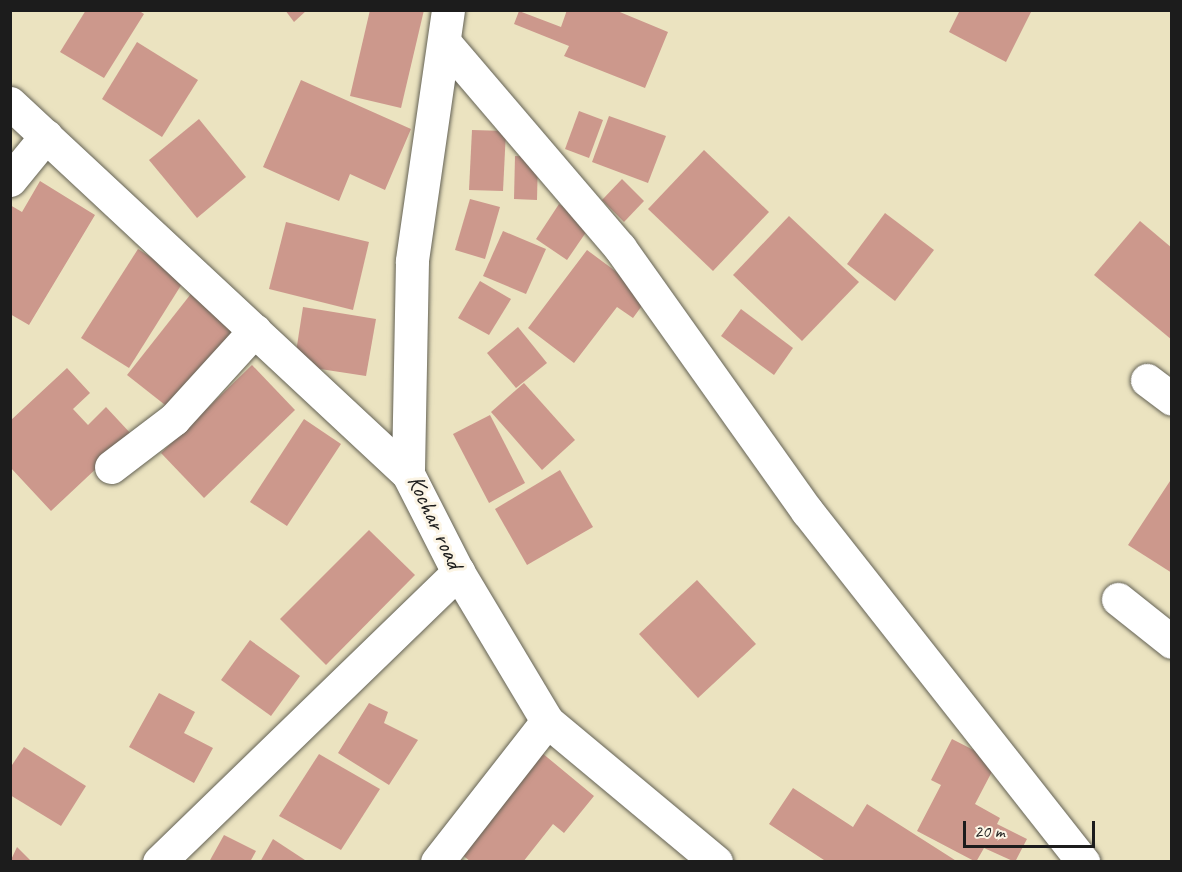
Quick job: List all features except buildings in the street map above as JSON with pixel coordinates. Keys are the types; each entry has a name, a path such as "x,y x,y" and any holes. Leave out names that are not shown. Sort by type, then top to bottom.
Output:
{"street":[{"name":"Kochar road","path":"448,10 412,261 408,474 458,572 547,721 716,861"},
{"path":"445,43 620,249 807,511 1083,861"},
{"path":"10,103 408,474"},
{"path":"10,180 46,136"},
{"path":"111,467 174,419 255,330"},
{"path":"159,861 458,572"},
{"path":"1118,599 1172,642"},
{"path":"438,861 547,721"}]}
